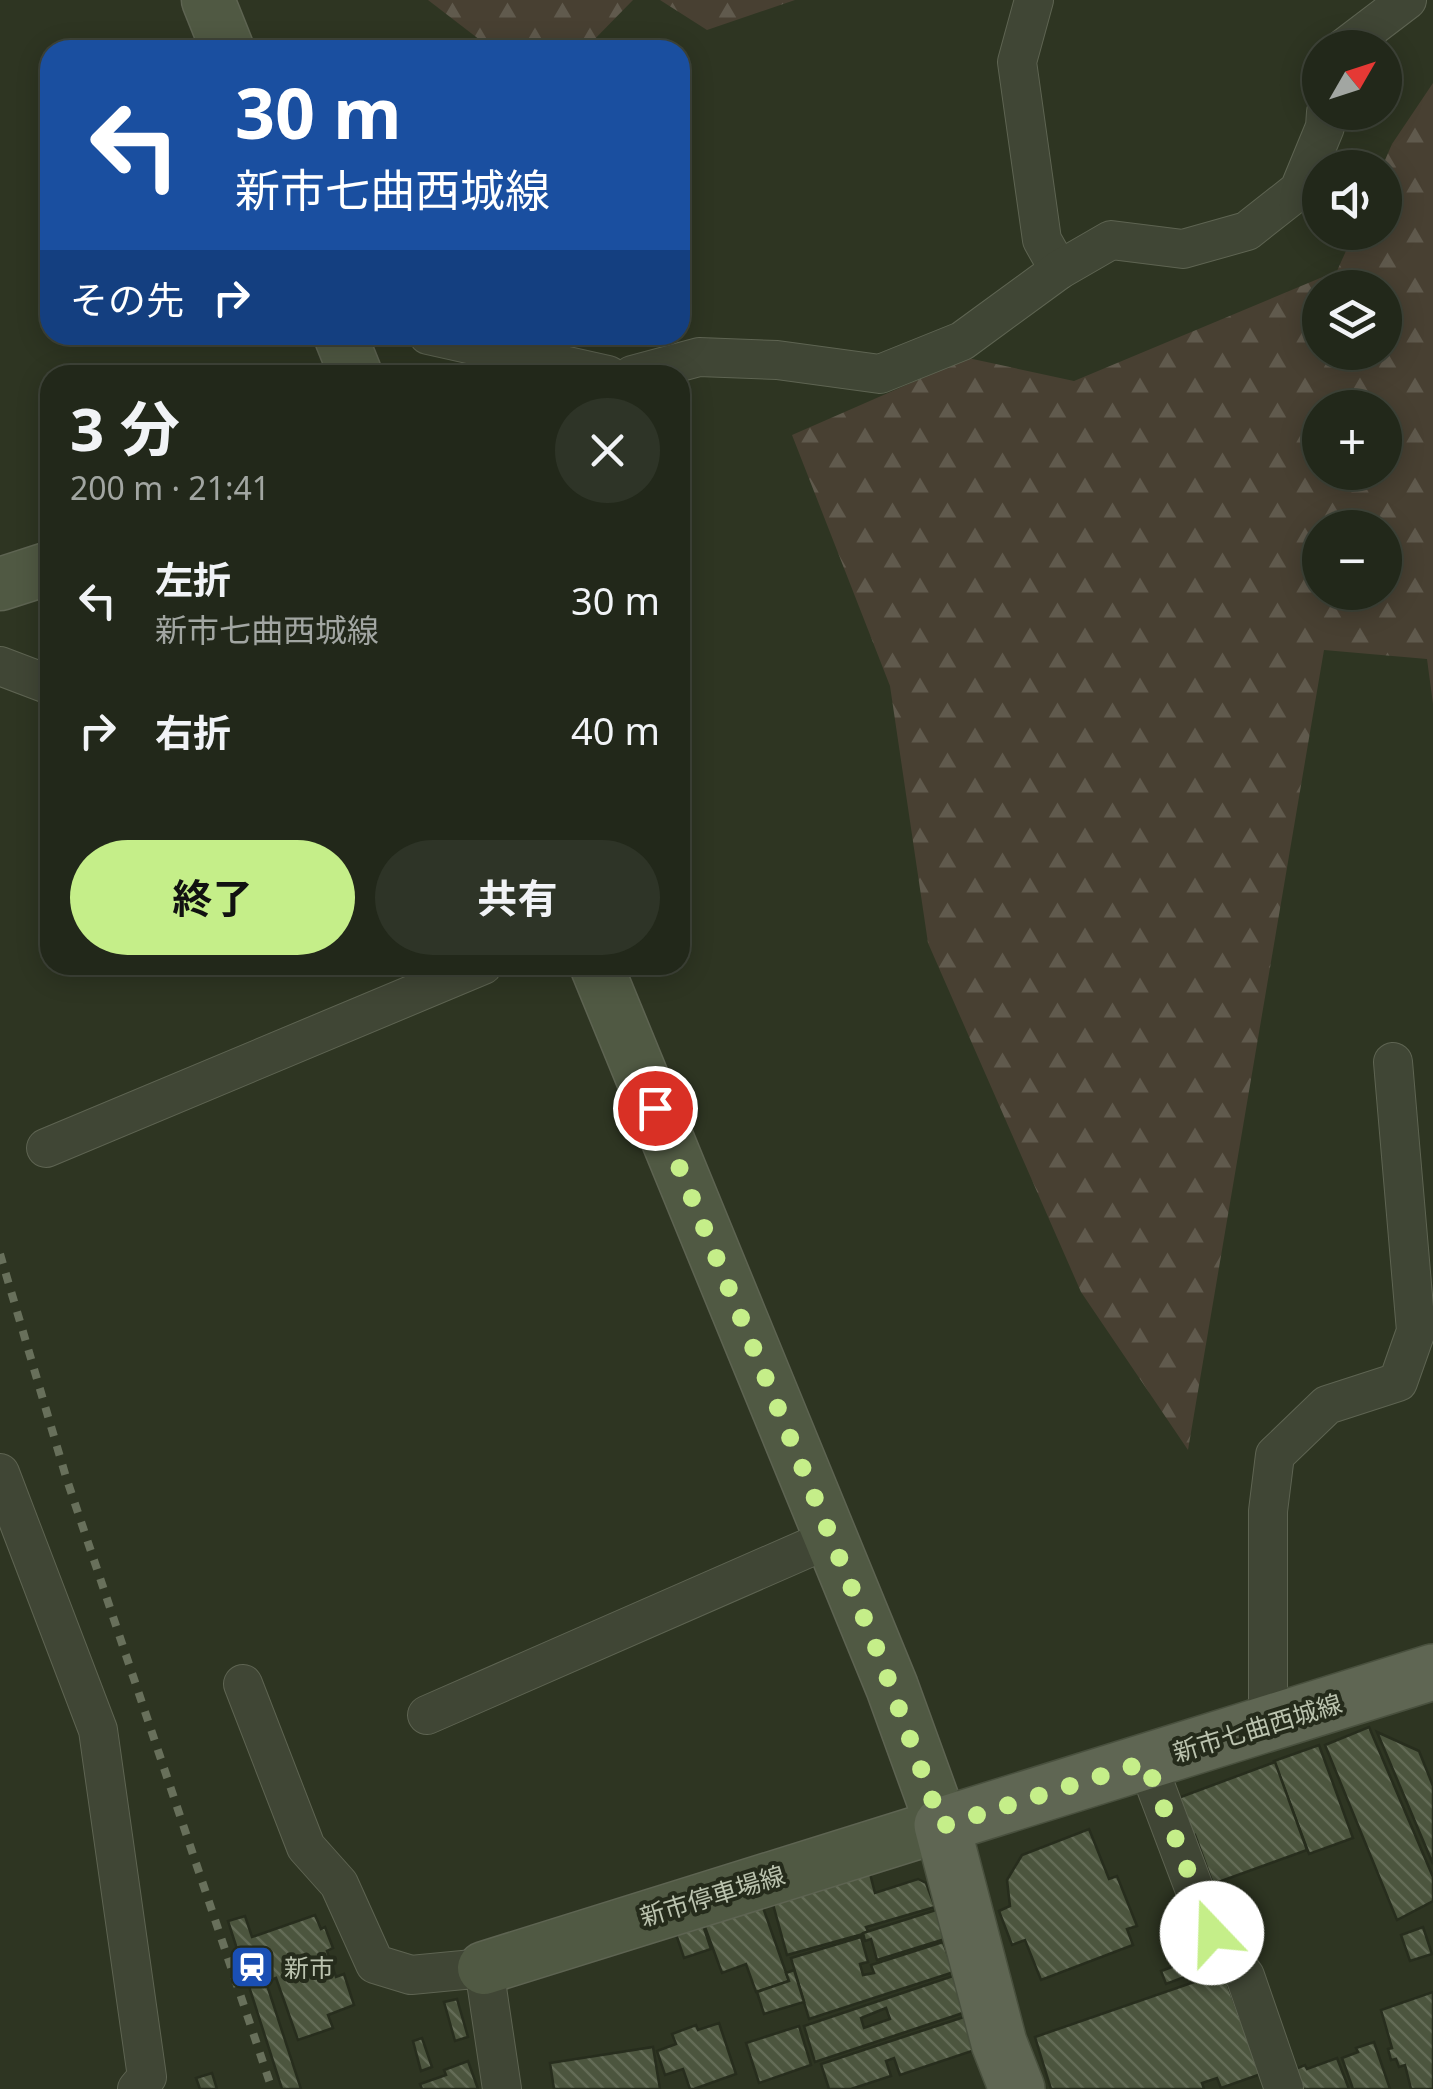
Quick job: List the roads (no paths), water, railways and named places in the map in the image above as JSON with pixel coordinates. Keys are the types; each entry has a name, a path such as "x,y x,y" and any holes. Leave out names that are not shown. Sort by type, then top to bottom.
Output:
{"main road":[{"name":"新市七曲西城線","path":"942,1826 1433,1672"},
{"path":"942,1826 999,2042 1017,2089"}],"street":[{"path":"208,0 224,40"},
{"path":"1034,0 1017,62 1042,240 1059,270"},
{"path":"1368,30 1407,0"},
{"path":"669,365 699,357 777,360 880,374 962,342 1059,270 1112,240 1183,249 1247,231 1299,190 1324,130"},
{"path":"473,345 563,365"},
{"path":"0,584 40,571"},
{"path":"0,666 40,681"},
{"path":"46,1148 459,975"},
{"path":"600,975 892,1687 942,1826"},
{"path":"1268,1724 1268,1511 1274,1455 1327,1405 1398,1382 1416,1331 1393,1062"},
{"path":"0,1473 98,1730 147,2077 137,2089"},
{"path":"427,1716 831,1538"},
{"path":"243,1684 306,1847 339,1884 375,1964 412,1975 484,1968 502,2089"},
{"path":"1146,1762 1212,1933 1246,1976 1284,2089"},
{"name":"新市停車場線","path":"484,1968 942,1826"}],"railway":[{"path":"0,1254 66,1477 272,2089"}],"place":[{"name":"新市","path":"252,1967"}]}
